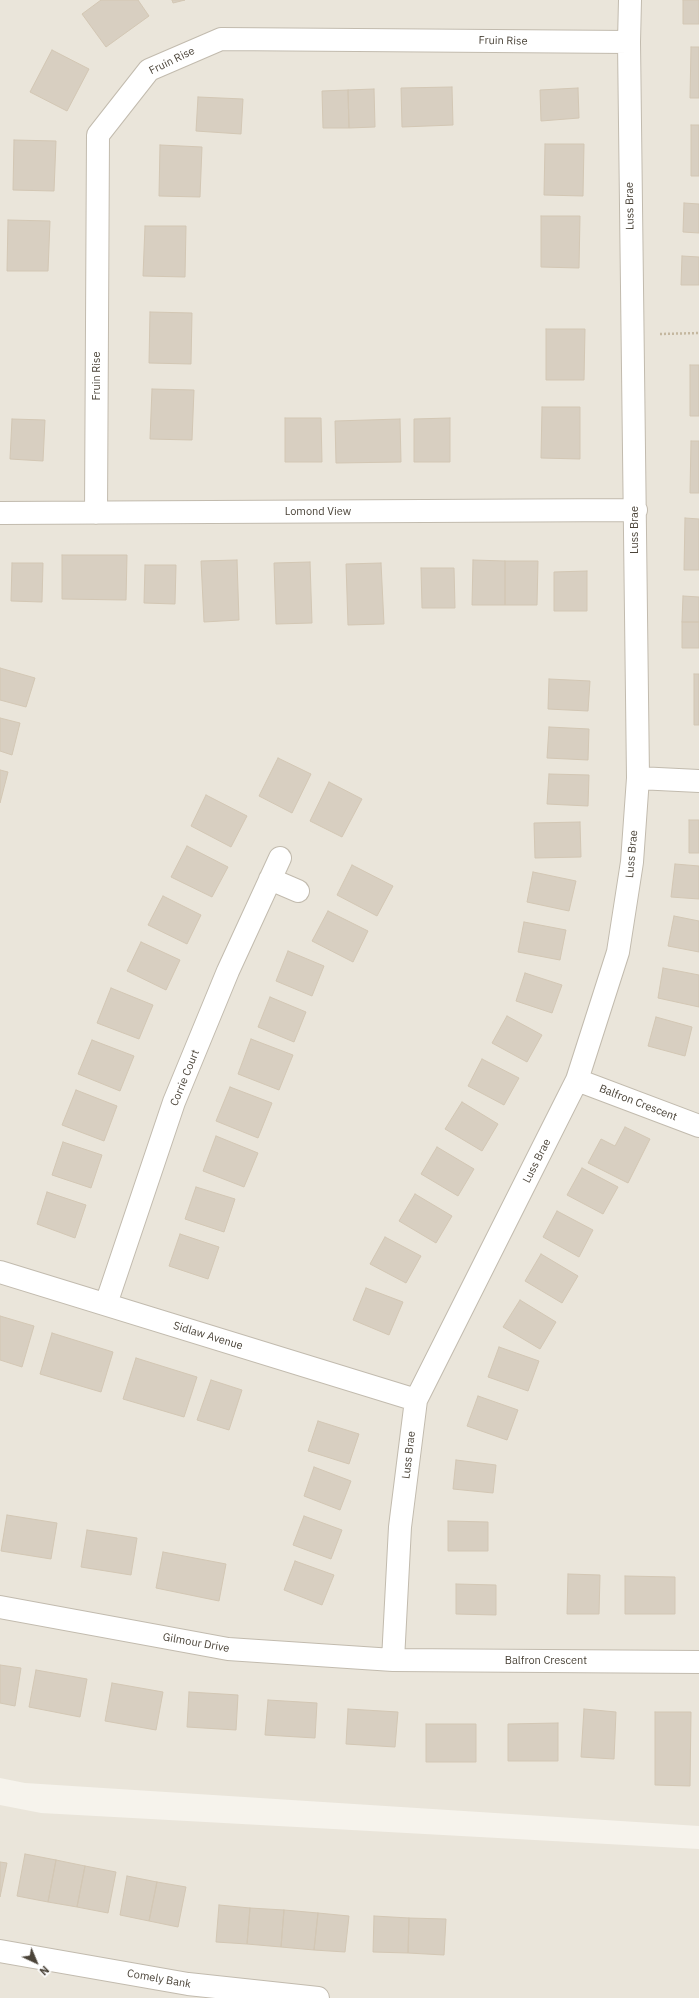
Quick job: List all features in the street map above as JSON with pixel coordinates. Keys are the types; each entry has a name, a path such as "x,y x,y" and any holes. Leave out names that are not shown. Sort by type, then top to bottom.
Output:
{"street":[{"name":"Luss Brae","path":"394,1660 400,1527 416,1400 578,1080 618,952 632,862 638,778 636,510 632,332 629,42 630,0"},
{"name":"Fruin Rise","path":"96,513 98,135 149,70 221,38 629,42"},
{"name":"Lomond View","path":"0,513 636,510"},
{"path":"638,778 699,781"},
{"name":"Corrie Court","path":"106,1304 174,1102 228,971 280,858"},
{"path":"270,879 298,891"},
{"name":"Balfron Crescent","path":"578,1080 699,1126"},
{"name":"Sidlaw Avenue","path":"0,1272 416,1400"},
{"name":"Gilmour Drive","path":"0,1607 228,1649 394,1660"},
{"name":"Balfron Crescent","path":"394,1660 699,1662"},
{"name":"Comely Bank","path":"0,1951 188,1984 318,1998"}],"path":[{"path":"632,332 699,333"}],"shaded area":[{"path":"0,0 699,0 699,1826 25,1783 0,1778"},
{"path":"0,1805 41,1813 699,1849 699,1998 0,1998"}],"building":[{"path":"101,0 138,0 149,16 106,47 82,14"},
{"path":"172,0 185,0 173,3"},
{"path":"683,0 699,0 699,24 683,24"},
{"path":"691,47 699,47 699,98 690,98"},
{"path":"52,50 89,69 67,111 30,92"},
{"path":"452,87 453,125 402,127 401,88"},
{"path":"578,88 579,118 541,121 540,90"},
{"path":"374,89 375,127 349,128 348,90"},
{"path":"348,90 349,128 323,128 322,91"},
{"path":"198,97 243,99 241,134 196,131"},
{"path":"691,125 699,125 699,176 691,176"},
{"path":"14,140 56,141 54,191 13,190"},
{"path":"545,144 584,144 583,196 544,195"},
{"path":"160,145 202,147 200,197 159,196"},
{"path":"684,203 699,204 699,233 683,232"},
{"path":"541,216 580,216 579,268 541,267"},
{"path":"8,220 50,221 48,271 7,271"},
{"path":"145,226 186,226 185,277 143,276"},
{"path":"682,256 699,257 699,285 681,285"},
{"path":"150,312 192,313 191,364 149,363"},
{"path":"546,329 585,329 584,380 546,380"},
{"path":"690,365 699,365 699,416 690,416"},
{"path":"152,389 194,390 192,440 150,439"},
{"path":"542,407 580,407 580,459 541,458"},
{"path":"285,418 321,418 322,462 285,462"},
{"path":"450,418 450,462 414,462 414,419"},
{"path":"12,419 45,420 43,461 10,459"},
{"path":"400,419 401,462 336,463 335,421"},
{"path":"691,441 699,441 699,493 690,493"},
{"path":"685,518 699,519 699,570 684,570"},
{"path":"62,555 127,555 126,600 62,599"},
{"path":"237,560 239,620 204,622 201,561"},
{"path":"473,560 505,561 505,605 472,605"},
{"path":"505,561 538,561 537,605 505,605"},
{"path":"310,562 312,623 276,624 274,563"},
{"path":"12,563 43,563 42,602 11,601"},
{"path":"381,563 384,624 348,625 346,564"},
{"path":"145,565 176,565 175,604 144,603"},
{"path":"421,568 454,568 455,608 422,608"},
{"path":"587,571 587,611 554,611 554,572"},
{"path":"683,596 699,597 699,622 682,622"},
{"path":"682,622 699,622 699,648 682,648"},
{"path":"0,668 35,678 26,707 0,700"},
{"path":"694,674 699,674 699,725 694,725"},
{"path":"549,679 590,681 588,711 548,709"},
{"path":"0,718 20,723 12,755 0,751"},
{"path":"549,727 589,729 588,760 547,758"},
{"path":"278,758 311,774 292,813 259,796"},
{"path":"0,770 8,772 0,803"},
{"path":"549,774 589,775 588,806 547,804"},
{"path":"329,782 362,799 342,837 310,821"},
{"path":"206,795 247,816 231,847 191,826"},
{"path":"689,820 699,820 699,853 689,853"},
{"path":"580,822 581,857 535,858 534,823"},
{"path":"187,846 228,867 212,897 171,877"},
{"path":"675,864 699,866 699,899 671,897"},
{"path":"352,865 393,886 377,916 337,895"},
{"path":"533,872 576,881 569,911 527,902"},
{"path":"163,896 201,915 187,944 148,925"},
{"path":"328,911 368,931 353,962 312,941"},
{"path":"674,916 699,921 699,952 668,946"},
{"path":"524,922 566,930 560,960 518,952"},
{"path":"141,942 180,960 166,990 127,971"},
{"path":"288,951 324,966 312,996 276,981"},
{"path":"663,968 699,975 699,1007 658,998"},
{"path":"525,973 562,985 552,1013 516,1001"},
{"path":"111,988 153,1005 139,1039 97,1023"},
{"path":"270,997 306,1012 294,1042 258,1027"},
{"path":"507,1016 542,1035 527,1062 492,1043"},
{"path":"656,1017 692,1027 685,1056 648,1046"},
{"path":"251,1039 293,1055 279,1090 238,1074"},
{"path":"92,1040 134,1056 120,1091 78,1074"},
{"path":"482,1059 519,1078 504,1105 468,1086"},
{"path":"230,1087 272,1103 258,1138 216,1121"},
{"path":"76,1090 117,1106 104,1141 62,1125"},
{"path":"462,1102 498,1124 482,1151 445,1129"},
{"path":"625,1127 650,1139 628,1183 588,1163 601,1139 615,1146"},
{"path":"216,1136 258,1153 244,1187 203,1171"},
{"path":"63,1142 102,1155 91,1188 52,1175"},
{"path":"437,1147 474,1169 458,1196 421,1174"},
{"path":"582,1168 618,1187 603,1214 567,1195"},
{"path":"196,1187 235,1199 224,1232 185,1219"},
{"path":"47,1192 86,1205 75,1238 37,1224"},
{"path":"415,1194 452,1216 436,1243 399,1221"},
{"path":"557,1211 593,1230 579,1257 543,1237"},
{"path":"180,1234 219,1247 208,1279 169,1266"},
{"path":"385,1237 421,1256 406,1283 370,1264"},
{"path":"541,1254 578,1276 562,1303 525,1281"},
{"path":"366,1288 403,1302 389,1335 353,1320"},
{"path":"520,1300 556,1322 540,1349 503,1327"},
{"path":"0,1316 34,1326 22,1367 0,1360"},
{"path":"52,1333 113,1352 101,1392 40,1374"},
{"path":"499,1347 539,1361 528,1391 488,1377"},
{"path":"136,1358 197,1377 184,1417 123,1399"},
{"path":"211,1380 242,1390 229,1430 197,1420"},
{"path":"478,1396 518,1410 507,1440 467,1426"},
{"path":"318,1421 359,1434 349,1464 308,1451"},
{"path":"456,1460 496,1465 493,1493 453,1489"},
{"path":"314,1467 351,1481 340,1510 304,1496"},
{"path":"7,1515 57,1523 51,1559 1,1551"},
{"path":"304,1516 342,1530 331,1559 293,1545"},
{"path":"448,1521 488,1522 488,1551 448,1551"},
{"path":"87,1530 137,1538 131,1575 81,1567"},
{"path":"163,1552 226,1564 219,1601 156,1588"},
{"path":"295,1561 334,1575 322,1605 284,1590"},
{"path":"568,1574 600,1575 599,1614 567,1614"},
{"path":"625,1576 675,1577 675,1614 625,1614"},
{"path":"456,1584 496,1585 496,1615 456,1614"},
{"path":"0,1665 21,1668 15,1706 0,1703"},
{"path":"36,1670 87,1679 80,1717 29,1707"},
{"path":"112,1683 163,1692 156,1730 105,1721"},
{"path":"189,1692 238,1695 236,1730 187,1727"},
{"path":"268,1700 317,1703 315,1738 265,1735"},
{"path":"348,1709 398,1712 395,1747 346,1744"},
{"path":"584,1709 616,1712 614,1759 581,1757"},
{"path":"655,1712 691,1712 690,1786 655,1785"},
{"path":"558,1723 558,1761 508,1761 508,1724"},
{"path":"426,1724 476,1724 476,1762 426,1762"},
{"path":"25,1854 56,1860 48,1902 17,1896"},
{"path":"56,1860 85,1866 77,1907 48,1902"},
{"path":"0,1862 7,1863 0,1897"},
{"path":"85,1866 116,1872 108,1913 77,1907"},
{"path":"127,1876 157,1882 149,1921 120,1915"},
{"path":"157,1882 186,1887 178,1927 149,1921"},
{"path":"219,1905 250,1908 247,1944 216,1942"},
{"path":"250,1908 284,1910 281,1947 247,1944"},
{"path":"284,1910 318,1913 314,1950 281,1947"},
{"path":"318,1913 349,1916 345,1952 314,1950"},
{"path":"374,1916 409,1918 408,1953 373,1952"},
{"path":"409,1918 446,1919 444,1955 408,1953"}]}
